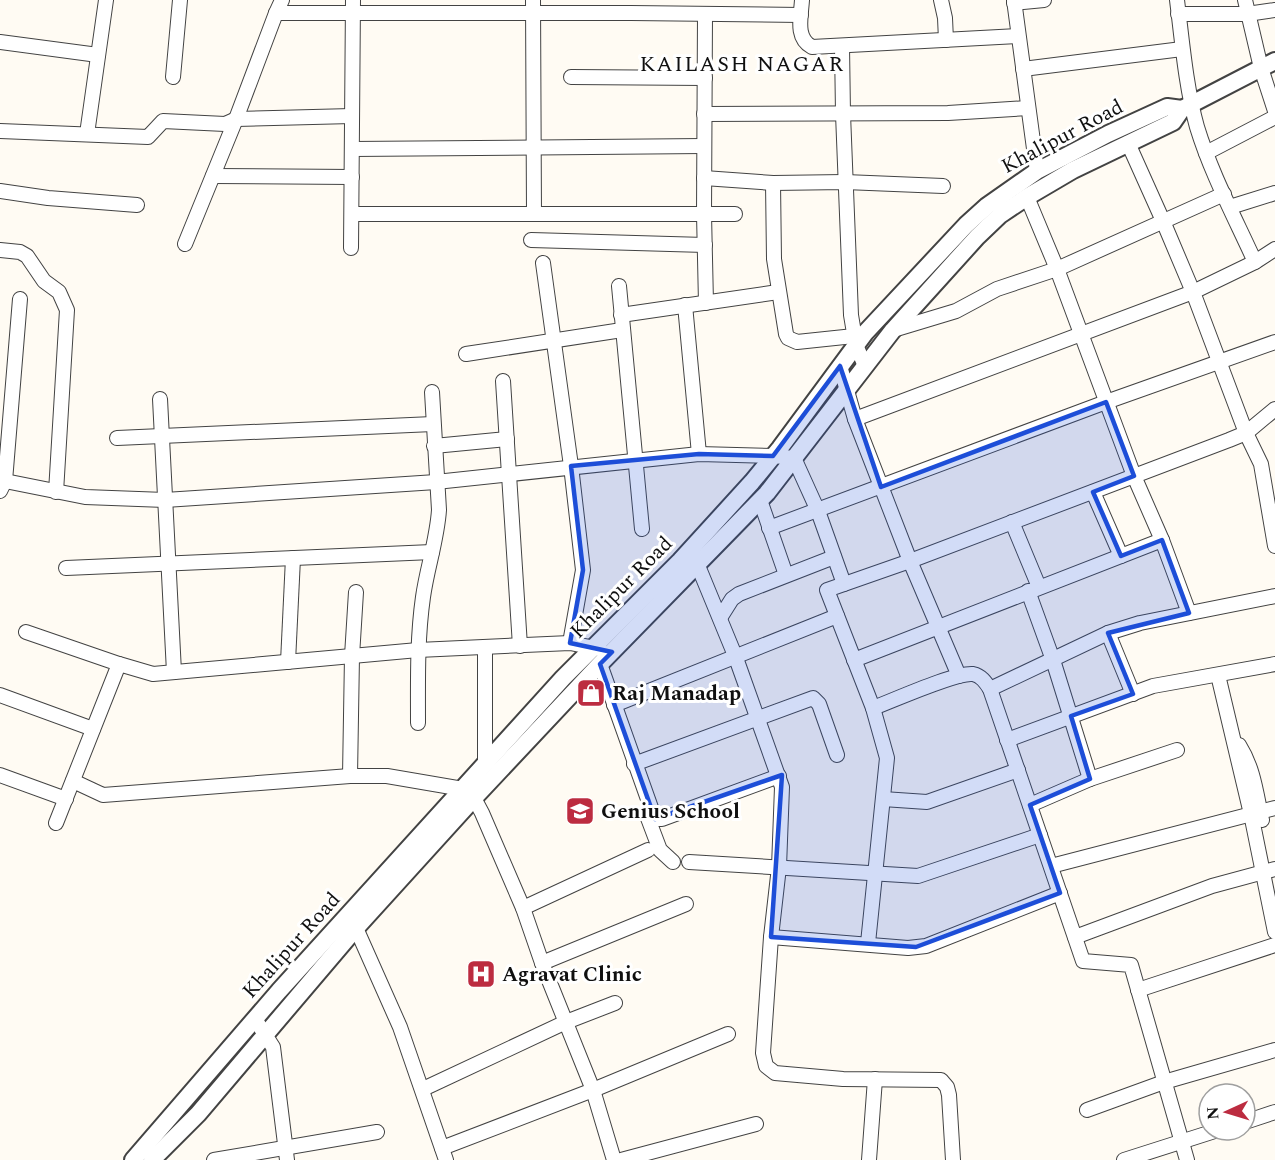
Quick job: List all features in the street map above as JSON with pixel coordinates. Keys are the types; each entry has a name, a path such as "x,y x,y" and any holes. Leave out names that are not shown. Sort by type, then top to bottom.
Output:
{"street":[{"path":"87,134 106,0"},
{"path":"173,77 180,0"},
{"path":"186,244 282,0"},
{"path":"802,0 801,38 812,47 1018,36"},
{"path":"941,0 946,40"},
{"path":"1042,188 1037,171 1014,2 1044,0"},
{"path":"533,6 534,214"},
{"path":"276,13 353,7 631,6 705,14 729,7 801,15"},
{"path":"351,248 353,7"},
{"path":"1255,262 1206,153 1194,116 1188,107 1177,7 1246,7 1275,10"},
{"path":"1246,7 1268,65 1275,111"},
{"path":"705,14 706,303"},
{"path":"0,42 98,55"},
{"path":"843,46 843,114 851,315 855,340 866,366"},
{"path":"1023,69 1182,49"},
{"name":"Khalipur Road","path":"148,1156 255,1019 469,794 760,500 893,330 977,237 1000,215 1027,196 1173,122 1188,107 1268,65"},
{"path":"571,77 705,78"},
{"name":"Khalipur Road","path":"133,1160 148,1156 198,1114 469,794 485,764 592,647 691,549 773,456 840,366 855,340 966,225 987,206 1037,171 1167,107 1188,107"},
{"path":"705,114 948,113 1028,108"},
{"path":"0,131 148,137 163,121 225,124 236,119 352,116"},
{"path":"1206,153 1275,117"},
{"path":"1128,143 1164,221 1260,464 1275,546"},
{"path":"352,149 704,147"},
{"path":"213,176 352,177"},
{"path":"704,178 773,183 846,182 943,186"},
{"path":"773,183 774,259 784,327 788,338 792,341 804,342 855,340"},
{"path":"0,191 48,198 137,205"},
{"path":"1230,207 1275,193"},
{"path":"893,330 945,315 997,289 1057,269 1224,194"},
{"path":"1027,196 1189,613"},
{"path":"352,214 735,213"},
{"path":"531,240 705,245"},
{"path":"855,419 1193,292 1255,262 1275,249"},
{"path":"0,250 20,252 27,256 44,281 59,292 67,310 56,492"},
{"path":"543,263 583,570 570,643"},
{"path":"619,286 642,530"},
{"path":"621,315 778,292"},
{"path":"20,299 3,486 85,497 165,500 436,482 635,459 699,454 794,458 818,511 844,584"},
{"path":"685,305 699,454"},
{"path":"466,354 622,330"},
{"path":"769,528 1106,402 1261,349 1275,342"},
{"path":"840,366 855,419 881,487 936,626 959,676"},
{"path":"503,381 520,646"},
{"path":"418,723 418,650 423,596 438,526 439,510 432,392"},
{"path":"160,399 174,672"},
{"path":"868,943 887,758 873,708 827,590 910,561 1246,433 1275,409"},
{"path":"117,438 433,424"},
{"path":"434,446 507,438"},
{"path":"1260,464 1275,461"},
{"path":"1093,492 1120,556"},
{"path":"760,500 786,575"},
{"path":"1012,522 1090,780"},
{"path":"854,660 936,626 1162,540"},
{"path":"691,549 736,658 779,776 783,797 763,1053 766,1066 776,1073 843,1079 936,1079 944,1083 949,1095 953,1160"},
{"path":"66,568 432,552"},
{"path":"288,662 293,558"},
{"path":"720,618 732,599 739,594 834,558"},
{"path":"350,776 352,656 356,592"},
{"path":"990,689 1108,633 1140,623 1275,596"},
{"path":"614,705 837,616"},
{"path":"26,632 153,674 418,650 570,643 612,652"},
{"path":"1108,633 1133,694"},
{"path":"485,647 485,764"},
{"path":"56,824 119,664"},
{"path":"1007,740 1154,686 1275,664"},
{"path":"596,668 614,705 654,819 779,776"},
{"path":"596,668 660,850 673,862"},
{"path":"873,708 959,676 976,675 990,689 1083,961 1131,965 1187,1160"},
{"path":"1218,675 1232,729 1253,774 1255,813 1270,870 1275,932"},
{"path":"0,695 93,729"},
{"path":"634,764 810,699 815,699 819,704 837,755"},
{"path":"1030,805 1090,780 1177,750"},
{"path":"883,799 927,802 1018,770"},
{"path":"0,775 66,799"},
{"path":"73,781 103,795 350,776 387,777 469,794 523,908 542,963 593,1090 614,1160"},
{"path":"1051,866 1275,808"},
{"path":"689,862 918,876 1040,835"},
{"path":"523,908 648,850"},
{"path":"1074,937 1212,886 1270,870"},
{"path":"771,937 908,948 926,946 1060,893"},
{"path":"542,963 686,904"},
{"path":"356,928 400,1027 444,1154 728,1034"},
{"path":"1138,990 1275,945"},
{"path":"423,1089 566,1022 615,1003"},
{"path":"255,1019 273,1047 286,1154"},
{"path":"1087,1110 1164,1082 1275,1050"},
{"path":"869,1160 875,1079"},
{"path":"1257,1118 1275,1113"},
{"path":"621,1160 756,1124"},
{"path":"214,1160 286,1154 377,1132"},
{"path":"1124,1160 1197,1136"}],"highlighted area":[{"path":"840,366 881,487 1106,402 1134,476 1093,492 1121,556 1162,540 1189,613 1108,633 1133,694 1071,716 1090,779 1030,805 1060,893 916,947 771,937 782,775 655,819 600,664 612,652 570,643 583,570 571,466 699,454 773,456"}],"place":[{"name":"Raj Manadap","path":"591,693"},
{"name":"Genius School","path":"580,811"},
{"name":"Agravat Clinic","path":"481,974"}],"district":[{"name":"KAILASH NAGAR","path":"742,63"}]}
